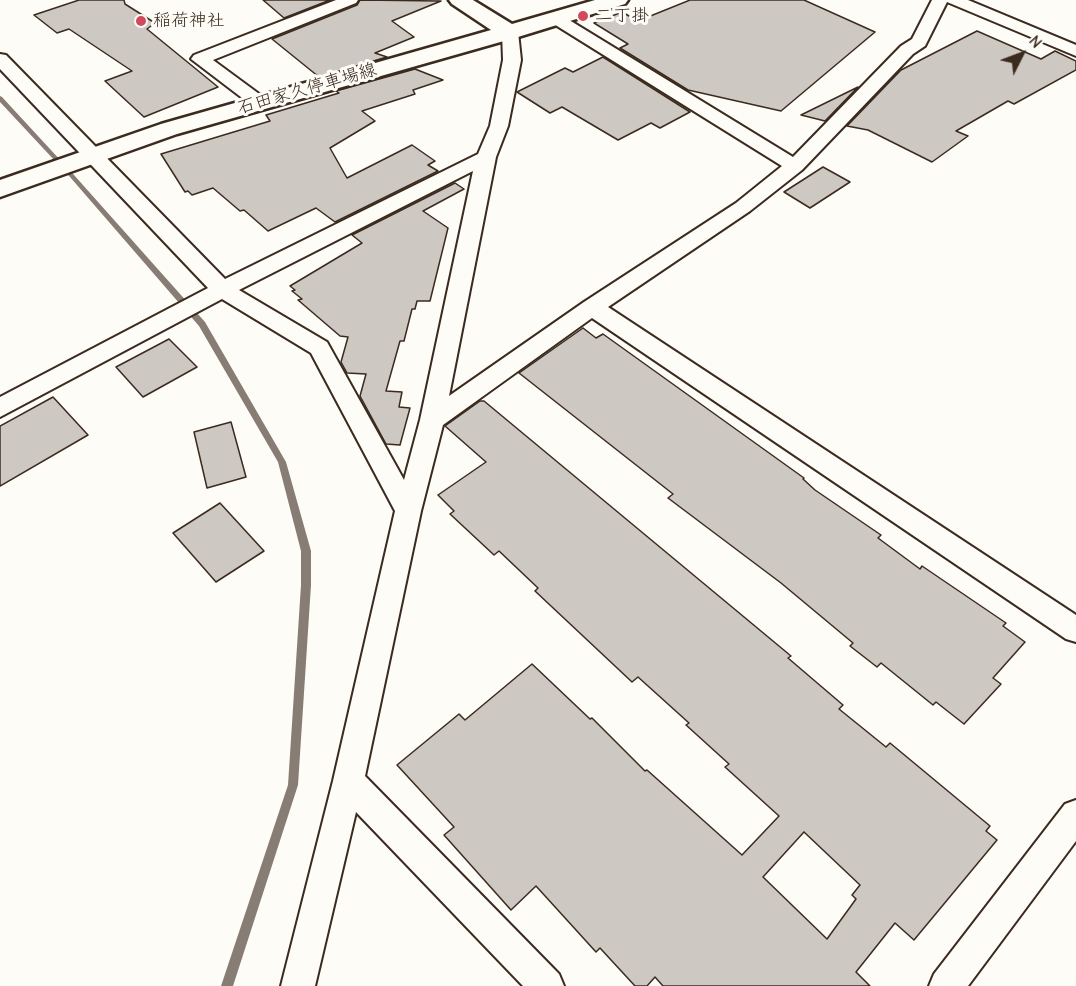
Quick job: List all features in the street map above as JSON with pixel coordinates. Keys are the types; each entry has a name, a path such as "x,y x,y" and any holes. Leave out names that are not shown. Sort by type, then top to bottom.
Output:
{"main road":[{"path":"459,0 510,32"},
{"name":"石田家久停車場線","path":"0,189 169,129 618,0"}],"street":[{"path":"260,103 200,59 350,0"},
{"path":"432,420 592,307 743,207 795,166 907,50 919,42 940,0"},
{"path":"954,0 1076,51"},
{"path":"555,18 795,166"},
{"path":"298,986 348,781 408,511 432,420 486,157 499,126 512,60 510,32"},
{"path":"0,59 88,158 215,294 319,348 408,511"},
{"path":"0,408 172,315 486,157"},
{"path":"592,307 1076,630"},
{"path":"348,781 547,986"},
{"path":"946,986 1076,815"}],"building":[{"path":"79,0 124,0 125,4 155,23 147,29 218,87 144,117 105,81 132,71 69,29 57,33 34,15"},
{"path":"263,0 330,0 284,18"},
{"path":"360,0 441,1 392,21 414,37 375,53 387,57 319,77 272,39 357,5"},
{"path":"690,0 804,0 875,32 781,111 688,90 620,48 628,44 594,23 622,12 638,21"},
{"path":"977,31 1041,59 1055,51 1076,61 1076,70 1014,104 1008,101 956,131 968,136 932,162 868,130 847,126 901,70"},
{"path":"603,57 690,112 660,128 651,123 618,140 562,107 550,113 517,92 565,68 573,72"},
{"path":"415,69 443,80 413,90 415,94 362,111 375,121 330,148 347,178 412,145 435,161 428,165 438,171 335,222 316,208 268,231 213,188 192,195 188,191 185,192 161,154 270,121 266,115 339,93 336,91"},
{"path":"858,87 825,121 801,115"},
{"path":"823,167 850,182 810,208 784,192"},
{"path":"455,183 464,189 423,211 448,228 430,301 417,301 415,309 412,309 404,341 400,341 386,391 402,392 399,407 410,408 400,445 386,444 360,396 366,374 347,373 341,362 348,337 340,336 298,300 302,299 292,291 295,290 290,286 362,243 352,235"},
{"path":"583,328 596,338 603,334 804,478 815,490 881,535 878,538 920,569 922,566 1006,623 1003,626 1025,642 993,678 1001,684 964,724 936,702 933,705 881,663 877,667 850,646 853,643 781,583 668,498 673,494 519,373"},
{"path":"169,339 197,367 143,397 116,367"},
{"path":"53,397 88,435 0,486 0,426"},
{"path":"480,401 484,401 791,656 788,658 843,705 839,709 886,747 890,743 990,826 986,831 997,840 914,940 895,923 856,972 870,986 663,986 655,977 647,986 635,986 600,948 596,952 536,886 511,910 444,835 454,827 397,765 459,714 465,720 532,664 590,719 592,718 645,771 647,770 742,855 779,816 725,767 729,764 686,725 689,723 638,677 632,682 535,591 538,588 499,551 494,555 450,514 454,511 438,495 486,462 445,426","holes":["804,832 860,885 852,895 856,899 827,939 763,877"]},
{"path":"231,422 246,477 207,488 194,432"},
{"path":"220,503 264,551 216,582 173,533"}],"waterway":[{"path":"0,98 202,324 282,462 306,551 306,585 293,785 227,986"}],"place":[{"name":"二丁掛","path":"583,16"},
{"name":"稲荷神社","path":"141,21"}]}
